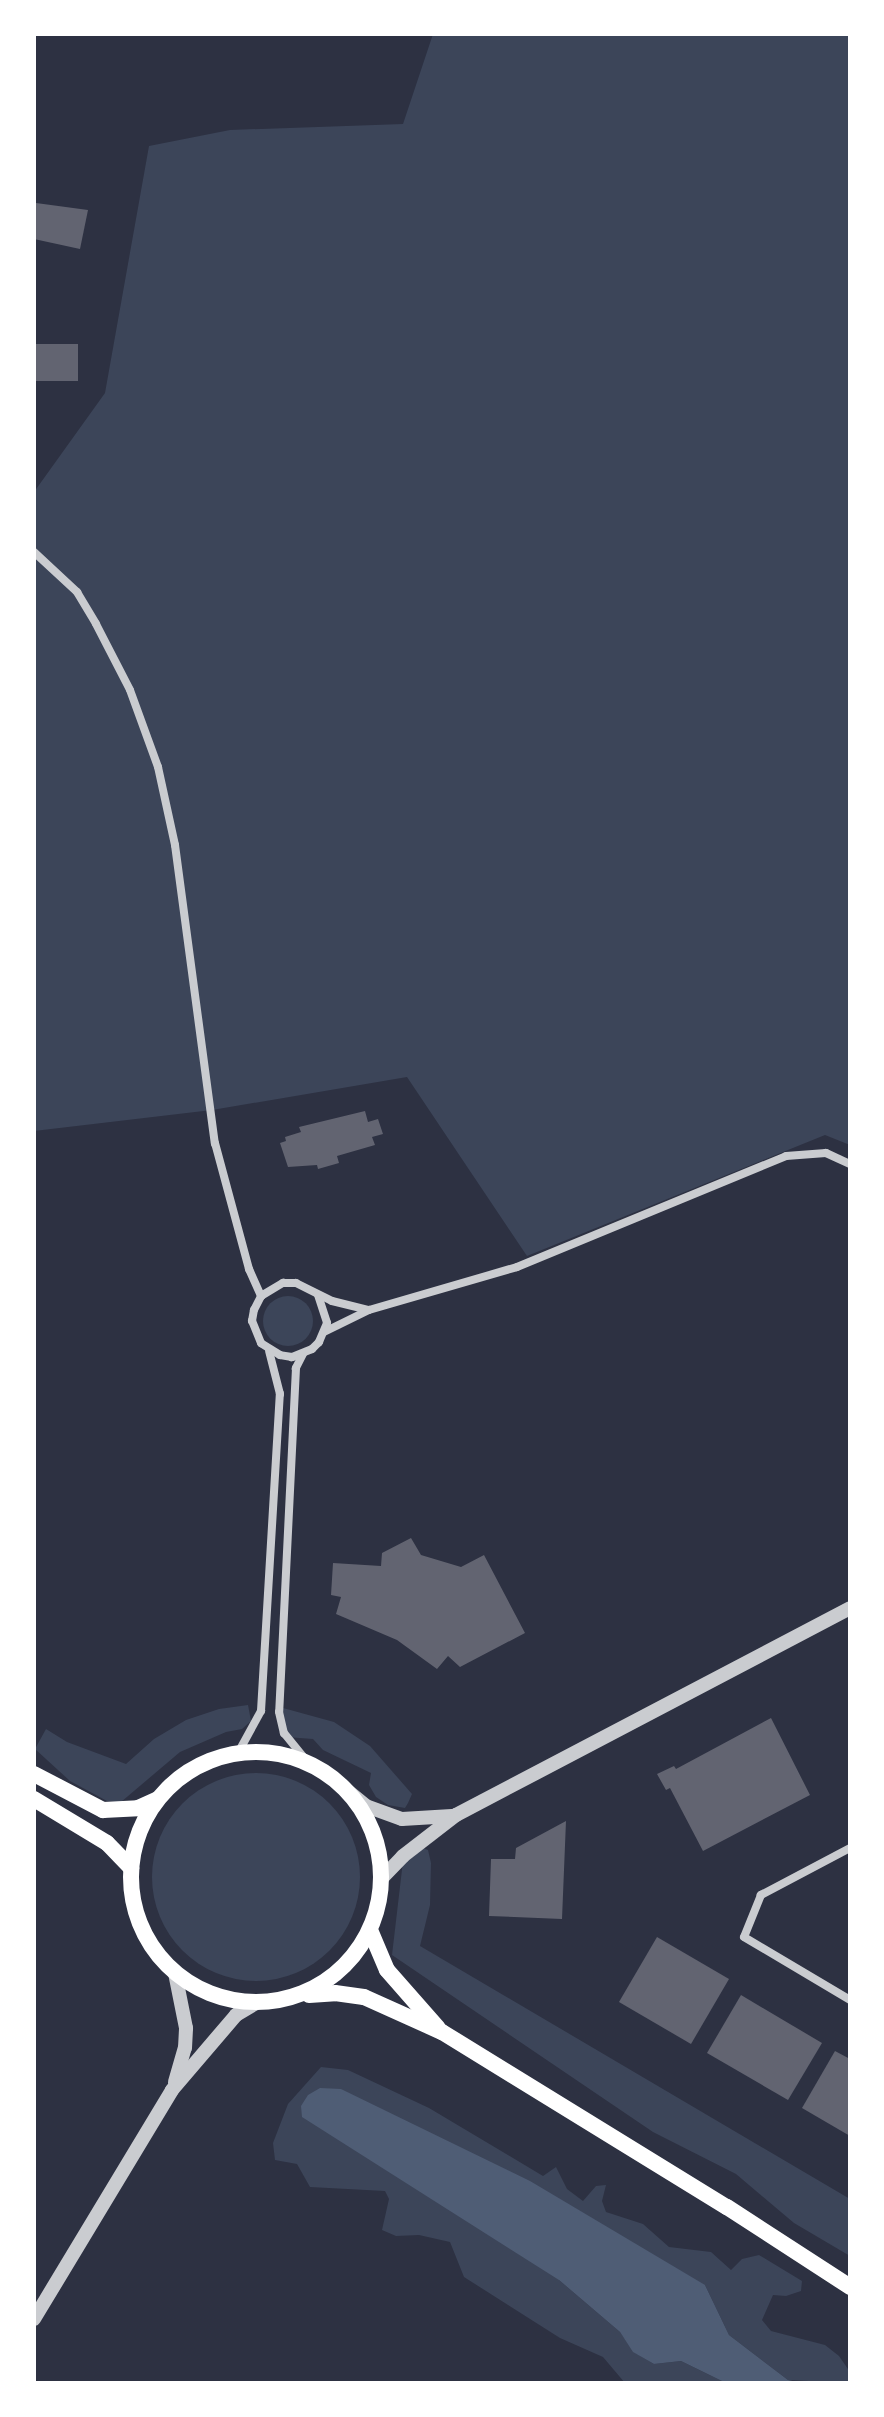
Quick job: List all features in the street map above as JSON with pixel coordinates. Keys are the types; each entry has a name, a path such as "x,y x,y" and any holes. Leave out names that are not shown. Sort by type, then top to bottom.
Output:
{"main road":[{"path":"300,1995 342,1969 370,1930 379,1904 382,1878 372,1829 344,1788 309,1764 274,1754 238,1753 220,1757 185,1774 158,1799 139,1832 131,1868 132,1898 141,1926 155,1952 175,1973 213,1995 256,2003 300,1995 335,1993 364,1997 442,2032 727,2207 850,2287"},
{"path":"34,1774 103,1810 138,1808 158,1799"},
{"path":"34,1799 107,1843 131,1868"},
{"path":"370,1930 387,1970 442,2032"}],"street":[{"path":"34,552 77,592 96,624 130,690 158,767 175,845 215,1143 249,1269 261,1296"},
{"path":"324,1332 369,1310 517,1267 786,1156 826,1153 850,1164"},
{"path":"303,1354 280,1355 269,1351 261,1343 252,1321 261,1296 283,1283 296,1283 318,1295 369,1310"},
{"path":"309,1764 284,1733 279,1712 296,1368 303,1354 319,1342 324,1332 326,1313 318,1295"},
{"path":"238,1753 261,1711 280,1394 269,1351"},
{"path":"382,1878 403,1856 456,1815 850,1608"},
{"path":"344,1788 366,1806 402,1819 456,1815"},
{"path":"850,1848 761,1895 744,1937 850,2000"},
{"path":"172,2090 186,2038 175,1973"},
{"path":"34,2319 172,2090 236,2015 256,2003"}],"shaded area":[{"path":"433,34 850,34 850,1145 825,1135 527,1256 407,1077 212,1110 34,1131 34,492 105,393 149,146 230,130 403,124"},
{"path":"288,1296 306,1303 313,1321 306,1339 288,1346 270,1339 263,1321 270,1303"},
{"path":"248,1705 251,1721 242,1729 226,1732 180,1752 121,1802 107,1801 70,1781 35,1749 46,1729 67,1742 126,1764 154,1739 186,1720 219,1709"},
{"path":"283,1708 334,1722 370,1746 412,1794 405,1808 388,1805 376,1797 369,1785 371,1773 323,1750 313,1739 286,1737 277,1721"},
{"path":"256,1773 296,1781 330,1803 352,1837 360,1877 352,1917 330,1951 296,1973 256,1981 216,1973 182,1951 160,1917 152,1877 160,1837 182,1803 216,1781"},
{"path":"420,1847 428,1850 431,1863 430,1905 420,1946 850,2199 850,2256 794,2223 736,2174 653,2132 392,1955 403,1861"},
{"path":"321,2067 348,2070 429,2108 543,2176 556,2167 567,2189 583,2201 596,2186 606,2185 602,2201 606,2212 643,2224 669,2247 711,2252 731,2270 742,2259 759,2255 802,2281 801,2291 786,2296 773,2295 762,2320 771,2331 825,2345 839,2356 850,2372 850,2383 788,2380 729,2335 705,2285 559,2280 620,2332 634,2352 654,2364 681,2361 726,2383 625,2383 603,2357 560,2338 464,2277 450,2242 419,2235 396,2236 382,2230 389,2199 385,2191 310,2187 297,2164 275,2160 273,2143 288,2104"},
{"path":"320,2088 341,2089 530,2181 705,2285 729,2335 788,2380 802,2383 726,2383 681,2361 654,2364 633,2352 620,2332 559,2280 302,2117 301,2106 308,2095"}],"building":[{"path":"36,203 88,210 80,249 34,239"},
{"path":"34,344 78,344 78,381 34,381"},
{"path":"365,1111 368,1122 378,1119 383,1134 372,1137 375,1145 337,1156 339,1163 318,1169 317,1165 288,1167 280,1143 286,1141 285,1137 301,1132 299,1127"},
{"path":"411,1538 421,1555 461,1567 484,1555 525,1633 460,1667 448,1656 437,1669 397,1640 336,1614 341,1597 331,1595 333,1563 381,1566 382,1553"},
{"path":"771,1718 810,1795 703,1851 670,1788 666,1790 657,1774 674,1766 676,1769"},
{"path":"566,1821 562,1919 489,1916 491,1859 515,1859 516,1848"},
{"path":"657,1937 729,1979 691,2044 619,2002"},
{"path":"741,1995 822,2043 788,2100 707,2053"},
{"path":"835,2051 850,2059 850,2136 802,2108"}]}
